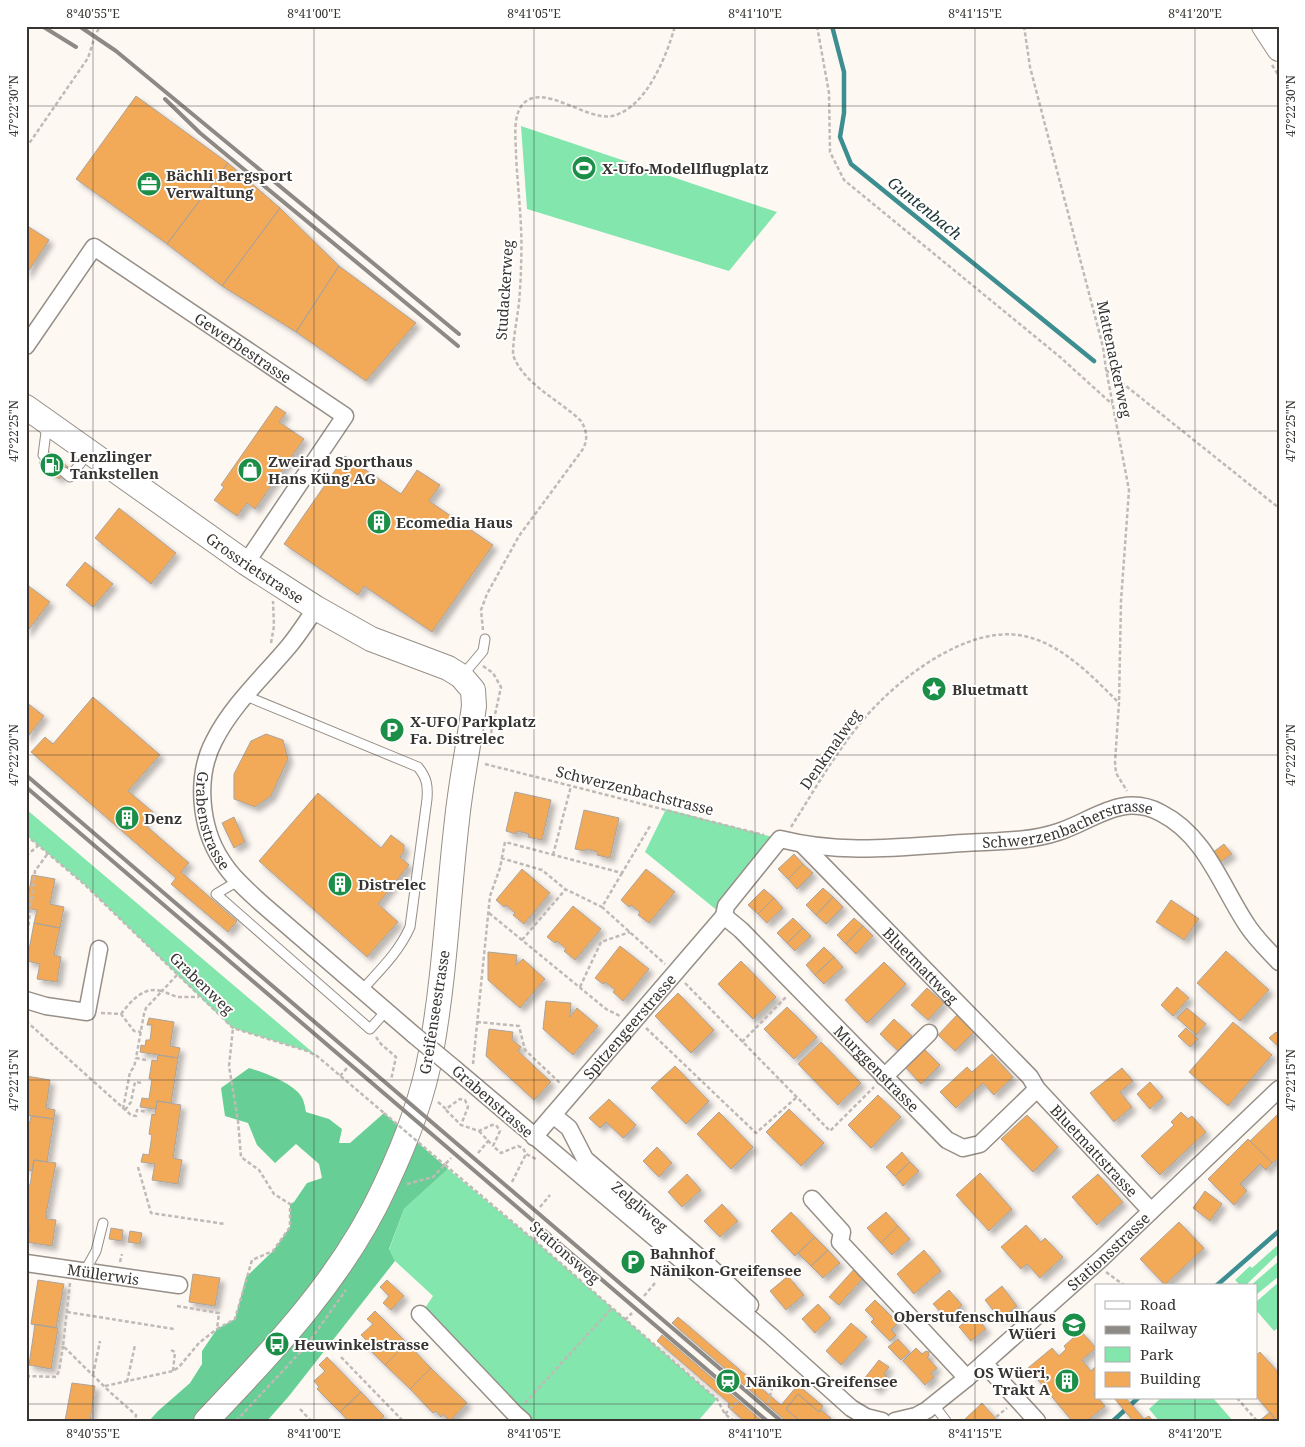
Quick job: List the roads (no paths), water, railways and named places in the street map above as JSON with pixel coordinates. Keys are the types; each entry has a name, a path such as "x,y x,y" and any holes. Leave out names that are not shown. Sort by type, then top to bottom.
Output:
{"street":[{"path":"1264,26 1279,49"},
{"name":"Gewerbestrasse","path":"26,346 94,247 346,416 246,562"},
{"name":"Grossrietstrasse","path":"26,407 246,562 316,608 371,639 448,668 468,669"},
{"name":"Grabenstrasse","path":"316,608 291,644 223,725 213,742 206,760 202,804 212,841 222,862 238,881 261,903 534,1137 771,1336 851,1408 866,1416 882,1421"},
{"name":"Greifenseestrasse","path":"206,1421 294,1326 334,1273 364,1227 385,1187 403,1145 420,1095 431,1053 443,963 457,820 474,706 473,690 468,669"},
{"name":"Schwerzenbacherstrasse","path":"780,839 849,850 1025,839 1059,832 1126,805 1143,806 1161,812 1202,848 1247,925 1279,962"},
{"name":"Spitzengeerstrasse","path":"534,1137 724,916 726,906 780,839"},
{"name":"Bluetmattweg","path":"802,844 1030,1077 1038,1089"},
{"name":"Murggenstrasse","path":"724,916 741,930 947,1140 963,1148 980,1144 1038,1089"},
{"path":"26,1000 46,1006 87,1012 99,949"},
{"path":"884,1077 929,1033"},
{"name":"Bluetmattstrasse","path":"1038,1089 1151,1211"},
{"name":"Stationsstrasse","path":"900,1420 916,1416 934,1405 967,1378 1096,1263 1279,1089"},
{"name":"Zelgliweg","path":"553,1115 569,1128 585,1159 707,1264 744,1300 823,1369 837,1386 836,1395"},
{"path":"812,1199 842,1232 840,1242 967,1378"},
{"name":"Müllerwis","path":"26,1263 179,1286"},
{"path":"420,1314 519,1418"},
{"path":"984,1363 1038,1421"}],"lane":[{"path":"44,456 48,422"},
{"path":"64,472 70,477 89,452"},
{"path":"468,669 483,651 485,639"},
{"path":"246,696 418,767 425,776 428,788 410,927 404,941 394,955 362,990"},
{"path":"238,881 216,894 370,1030 386,1010"},
{"path":"79,1270 96,1251 103,1223"},
{"path":"934,1405 946,1421"}],"waterway":[{"name":"Guntenbach","path":"832,26 844,72 844,113 840,137 851,164 1094,361"},
{"path":"1218,1284 1279,1231"},
{"path":"1113,1421 1136,1400"}],"railway":[{"path":"42,26 76,47"},
{"path":"79,26 116,51 459,334"},
{"path":"165,99 200,133 458,346"},
{"path":"26,775 781,1421"},
{"path":"26,787 767,1421"}],"place":[{"name":"X-Ufo-Modellflugplatz","path":"584,168"},
{"name":"Bächli Bergsport Verwaltung","path":"149,184"},
{"name":"Lenzlinger Tankstellen","path":"52,465"},
{"name":"Zweirad Sporthaus Hans Küng AG","path":"250,470"},
{"name":"Ecomedia Haus","path":"379,522"},
{"name":"Bluetmatt","path":"934,689"},
{"name":"X-UFO Parkplatz Fa. Distrelec","path":"392,730"},
{"name":"Denz","path":"127,818"},
{"name":"Distrelec","path":"340,884"},
{"name":"Bahnhof Nänikon-Greifensee","path":"633,1262"},
{"name":"Oberstufenschulhaus Wüeri","path":"1074,1325"},
{"name":"Heuwinkelstrasse","path":"277,1344"},
{"name":"Nänikon-Greifensee","path":"728,1381"},
{"name":"OS Wüeri, Trakt A","path":"1067,1381"}]}
